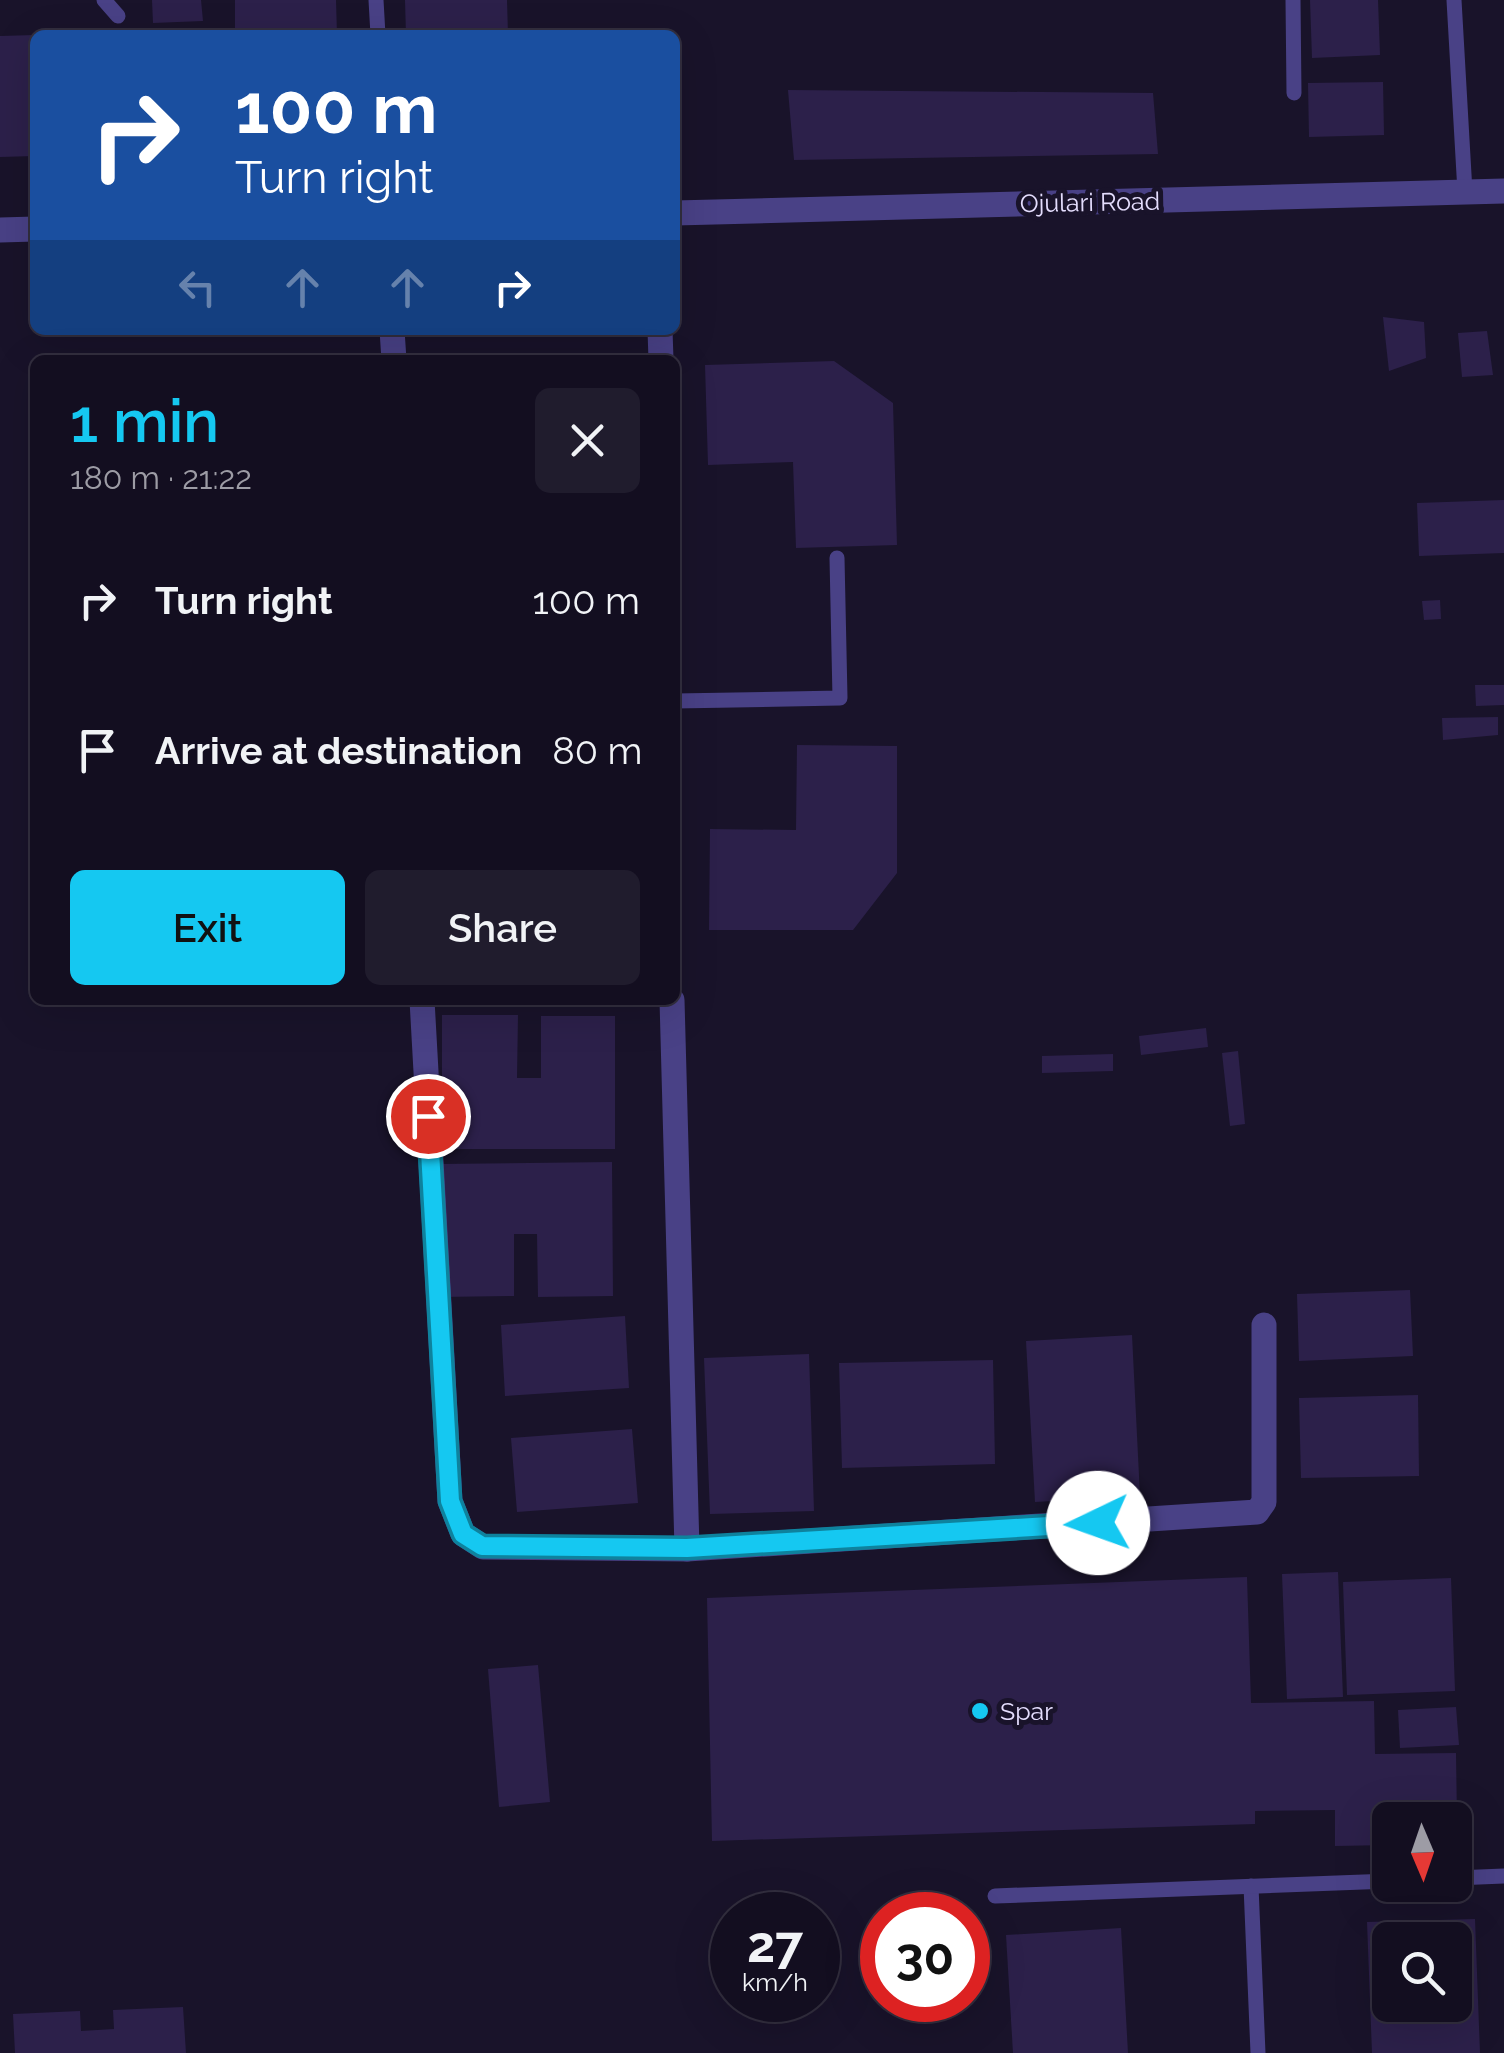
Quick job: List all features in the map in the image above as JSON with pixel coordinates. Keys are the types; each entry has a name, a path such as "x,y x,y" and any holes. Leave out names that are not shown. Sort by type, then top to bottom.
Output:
{"street":[{"name":"Ojulari Road","path":"680,212 1504,191"},
{"path":"0,230 30,229"},
{"path":"422,1005 450,1501 463,1534 482,1546 687,1548 1257,1512 1264,1502 1264,1325"},
{"path":"672,1005 687,1548"}],"lane":[{"path":"104,0 118,16"},
{"path":"376,0 378,30"},
{"path":"1293,0 1294,93"},
{"path":"1454,0 1465,192"},
{"path":"680,701 840,698 837,558"},
{"path":"1472,1877 1504,1876"},
{"path":"995,1896 1372,1881"},
{"path":"1251,1886 1258,2053"}],"building":[{"path":"152,0 201,0 203,21 153,23"},
{"path":"235,0 336,0 337,30 235,30"},
{"path":"405,0 507,0 508,30 406,30"},
{"path":"1310,0 1378,0 1380,55 1312,58"},
{"path":"30,35 30,156 0,157 0,36"},
{"path":"1383,82 1384,135 1309,137 1308,83"},
{"path":"788,90 1153,93 1158,154 794,160"},
{"path":"1383,317 1424,322 1426,358 1389,371"},
{"path":"1487,331 1493,375 1462,377 1458,333"},
{"path":"834,361 893,403 897,545 796,548 793,462 708,465 705,365"},
{"path":"1504,500 1504,553 1419,556 1417,503"},
{"path":"1440,600 1441,619 1424,620 1422,601"},
{"path":"1475,685 1504,685 1504,705 1476,706"},
{"path":"1498,717 1498,735 1443,740 1442,718"},
{"path":"797,745 897,746 897,873 853,930 709,930 710,829 796,830"},
{"path":"442,1015 518,1015 517,1078 541,1078 541,1016 615,1016 615,1149 442,1149"},
{"path":"1206,1028 1208,1047 1141,1055 1139,1036"},
{"path":"1238,1051 1245,1124 1230,1126 1222,1053"},
{"path":"1113,1054 1113,1071 1042,1073 1042,1056"},
{"path":"612,1162 613,1296 538,1297 537,1234 514,1234 514,1296 440,1297 440,1164"},
{"path":"1410,1290 1413,1356 1299,1361 1297,1294"},
{"path":"625,1316 629,1388 505,1396 501,1325"},
{"path":"1132,1335 1140,1496 1035,1502 1026,1341"},
{"path":"809,1354 814,1511 710,1514 704,1358"},
{"path":"993,1360 995,1464 842,1468 839,1363"},
{"path":"1418,1395 1419,1476 1301,1478 1299,1398"},
{"path":"632,1429 638,1503 517,1512 511,1438"},
{"path":"1338,1572 1343,1697 1287,1699 1282,1574"},
{"name":"Spar","path":"1247,1577 1251,1703 1374,1701 1375,1754 1456,1753 1457,1802 1372,1802 1372,1845 1335,1846 1335,1810 1255,1811 1255,1824 712,1841 707,1598"},
{"path":"1451,1578 1455,1691 1347,1695 1343,1582"},
{"path":"538,1665 550,1802 499,1807 488,1669"},
{"path":"1456,1707 1459,1745 1400,1748 1398,1710"},
{"path":"1475,1919 1480,2053 1372,2053 1367,1922"},
{"path":"1121,1928 1128,2053 1013,2053 1006,1935"},
{"path":"183,2007 186,2053 15,2053 13,2014 80,2011 81,2031 114,2029 113,2010"}],"place":[{"name":"Spar","path":"980,1711"}],"route":[{"path":"428,1116 450,1501 463,1534 482,1546 687,1548 1098,1523"}]}
